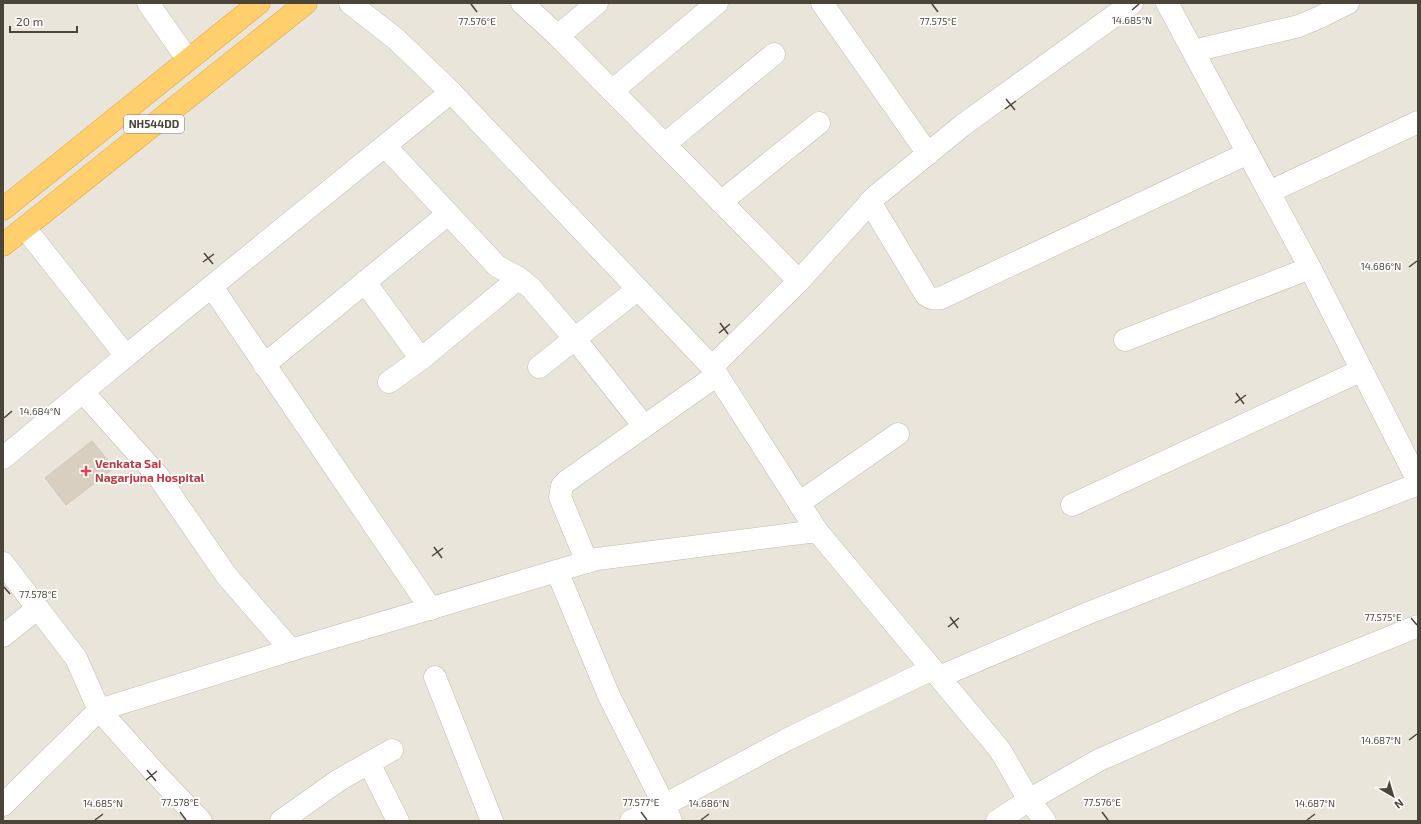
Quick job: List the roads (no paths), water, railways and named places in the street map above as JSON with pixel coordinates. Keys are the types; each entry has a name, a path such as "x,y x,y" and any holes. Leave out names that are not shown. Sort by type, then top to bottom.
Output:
{"highway":[{"name":"NH544DD","path":"3,209 259,3"},
{"name":"NH544DD","path":"3,245 306,3"}],"street":[{"path":"148,3 188,60"},
{"path":"350,3 396,39 451,92 715,371 817,531 1000,750 1029,800 1045,821"},
{"path":"522,3 558,36 799,281"},
{"path":"558,36 597,3"},
{"path":"612,91 717,3"},
{"path":"822,3 928,154"},
{"path":"587,562 560,497 562,486 644,426 715,371 876,196 963,125 1132,3"},
{"path":"631,821 668,813 786,740 936,673 1418,483 1310,268 1167,3"},
{"path":"1193,51 1299,26 1348,3"},
{"path":"665,144 774,54"},
{"path":"3,458 451,92"},
{"path":"1269,192 1418,122"},
{"path":"721,202 819,123"},
{"path":"385,146 497,266 519,278 531,288 644,426"},
{"path":"870,202 926,295 934,299 941,298 1248,152"},
{"path":"264,365 448,214"},
{"path":"25,228 126,356"},
{"path":"1125,340 1310,268"},
{"path":"389,382 421,359 519,278"},
{"path":"365,282 421,359"},
{"path":"212,287 431,609"},
{"path":"539,367 638,289"},
{"path":"1072,505 1362,370"},
{"path":"83,392 158,476 226,575 291,650"},
{"path":"799,503 898,434"},
{"path":"3,805 99,710 291,650 597,559 817,531"},
{"path":"3,563 76,658 99,710 158,776 201,821"},
{"path":"557,571 609,696 668,813"},
{"path":"3,636 38,608"},
{"path":"997,821 1029,800 1099,760 1240,698 1418,626"},
{"path":"435,677 492,821"},
{"path":"282,821 339,780 392,750"},
{"path":"369,762 398,821"}],"place":[{"name":"Venkata Sai Nagarjuna Hospital","path":"86,471"}]}
